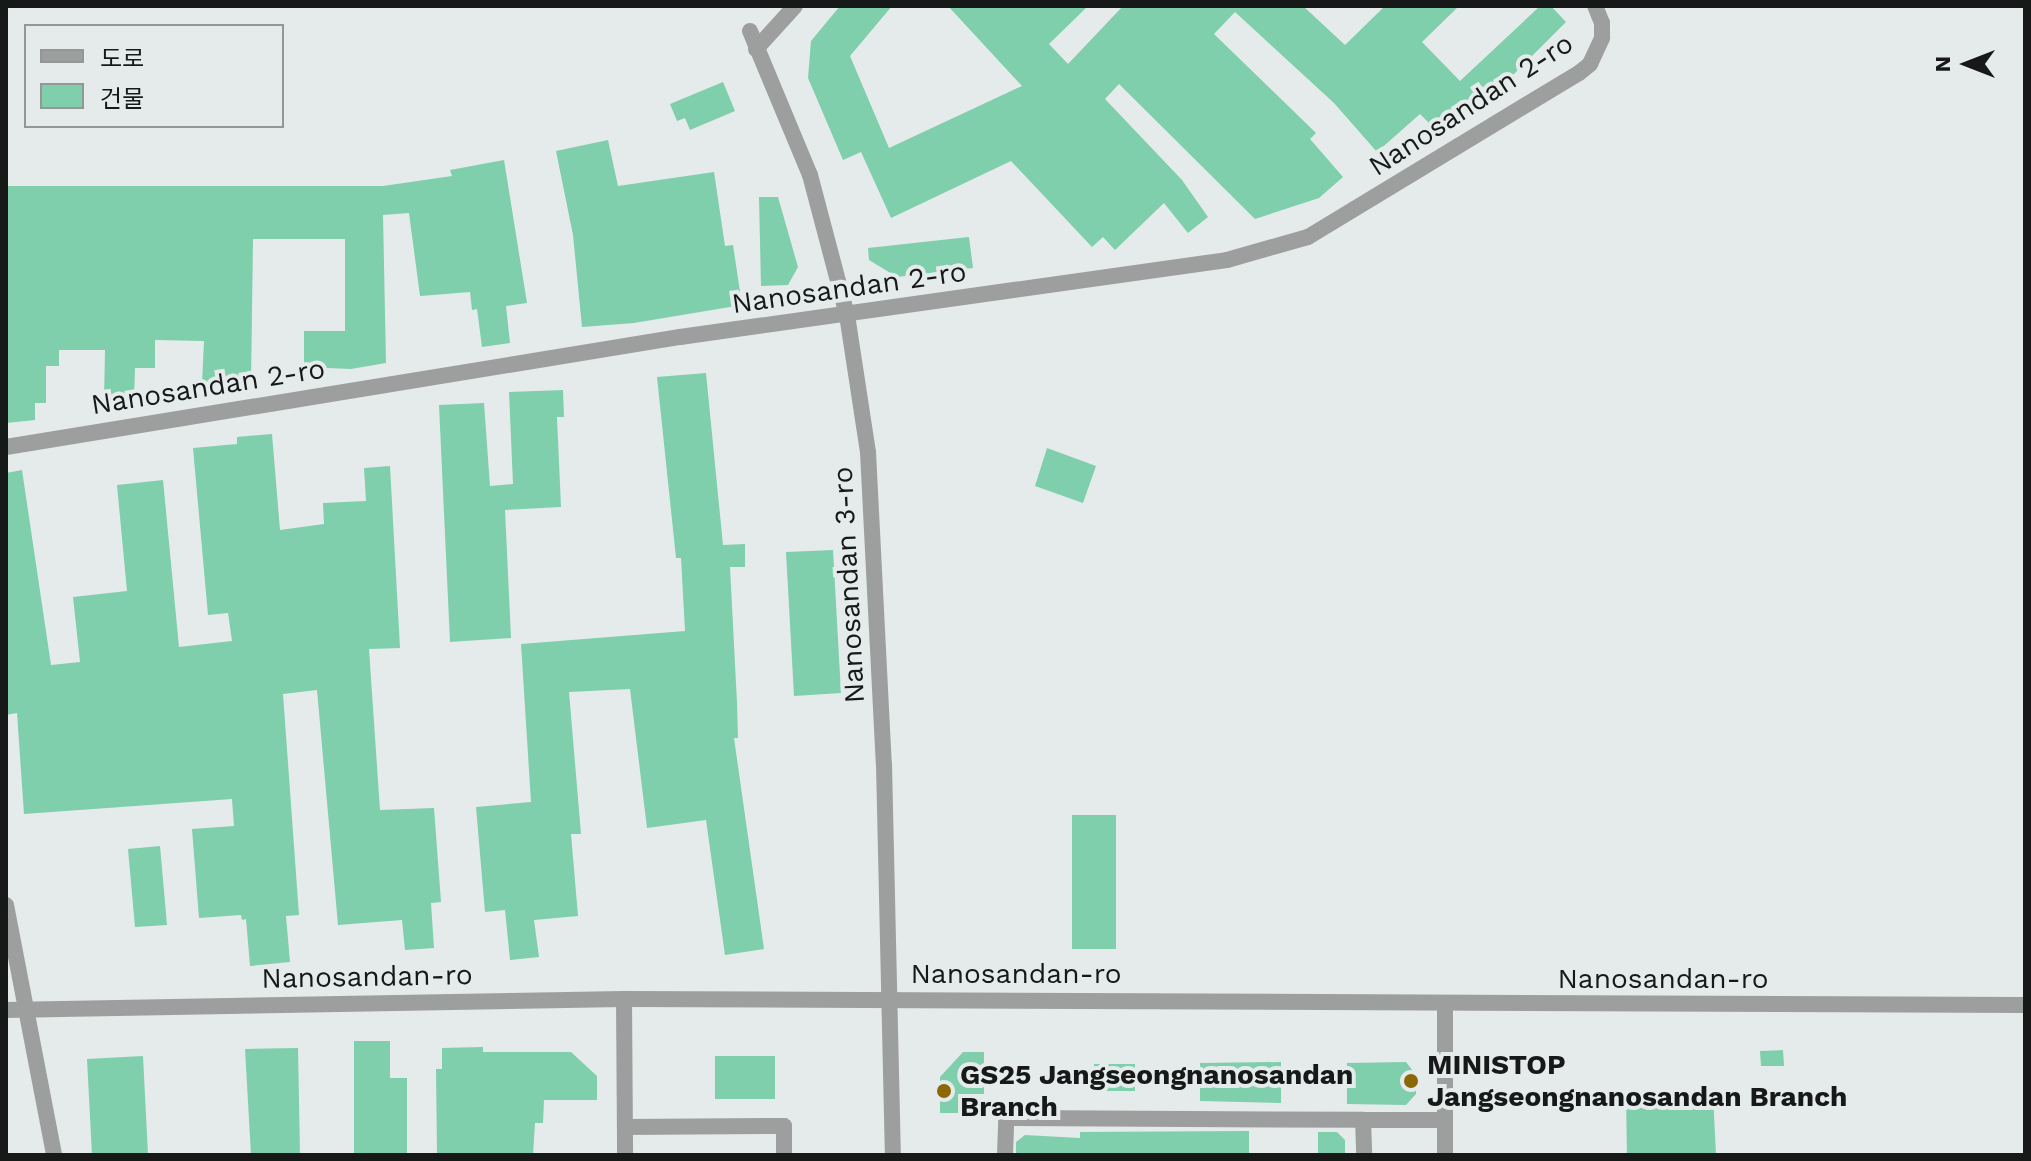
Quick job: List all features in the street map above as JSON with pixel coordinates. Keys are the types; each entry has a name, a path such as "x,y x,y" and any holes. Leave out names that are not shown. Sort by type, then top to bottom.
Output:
{"street":[{"path":"756,49 795,6"},
{"name":"Nanosandan 2-ro","path":"6,447 680,337 1227,260 1308,237 1590,64 1602,38 1602,23 1595,6"},
{"name":"Nanosandan 3-ro","path":"750,31 810,175 847,315 868,452 884,764 893,1155"},
{"path":"6,905 23,1009 54,1155"},
{"path":"624,999 625,1155"},
{"name":"Nanosandan-ro","path":"6,1010 624,999 2025,1005"},
{"path":"1445,1004 1445,1155"},
{"path":"1005,1155 1006,1118 1444,1120"},
{"path":"1363,1120 1364,1155"},
{"path":"625,1127 784,1126 784,1155"}],"building":[{"path":"840,6 892,6 850,56 889,148 1022,86 948,6 1088,6 1049,44 1068,64 1123,6 1303,6 1345,45 1385,6 1459,6 1422,42 1460,81 1540,6 1551,6 1566,22 1492,96 1482,86 1436,130 1420,114 1377,152 1334,103 1235,12 1214,34 1316,133 1310,139 1343,177 1319,198 1255,219 1119,84 1105,99 1182,180 1208,217 1188,233 1164,203 1115,250 1103,237 1092,247 1011,161 891,218 861,152 843,160 808,78 811,41"},
{"path":"723,82 735,111 690,130 685,118 677,121 670,104"},
{"path":"608,140 618,186 714,172 725,246 733,245 742,305 634,323 582,327 573,235 556,151"},
{"path":"504,160 527,303 506,306 510,343 482,347 477,309 472,310 470,292 420,296 409,213 383,215 386,363 351,369 304,367 304,331 345,331 345,239 253,239 251,384 202,383 204,341 155,340 155,368 135,368 134,402 104,401 105,350 59,350 59,366 46,366 46,403 35,403 35,420 6,423 6,186 383,186 452,176 450,170"},
{"path":"759,197 778,197 798,267 788,285 761,286"},
{"path":"969,237 973,268 897,277 869,260 868,248"},
{"path":"706,373 723,545 745,544 745,567 730,567 738,738 734,738 764,949 725,955 706,820 647,828 630,689 569,692 581,834 571,834 578,916 534,920 539,957 510,960 505,910 485,912 476,807 531,802 521,644 685,631 681,558 676,558 657,377"},
{"path":"563,390 564,417 557,417 561,507 505,510 511,638 450,642 439,405 484,403 490,486 513,484 509,392"},
{"path":"272,434 280,530 324,524 323,503 366,501 364,468 390,466 400,648 369,649 380,810 434,808 441,902 431,903 434,948 405,950 402,920 338,925 317,690 283,694 299,915 286,916 290,962 250,966 246,919 242,920 241,915 199,918 192,829 234,826 232,799 24,814 17,713 6,715 6,473 22,470 51,665 80,662 73,597 127,591 117,485 163,480 179,647 232,641 228,613 208,615 193,448 237,444 237,437"},
{"path":"1047,448 1096,466 1083,503 1035,486"},
{"path":"833,550 841,693 794,696 786,552"},
{"path":"1072,815 1116,815 1116,949 1072,949"},
{"path":"160,846 167,925 135,927 128,849"},
{"path":"354,1041 390,1041 390,1078 407,1078 407,1155 354,1155"},
{"path":"483,1047 483,1052 571,1052 597,1076 597,1100 544,1100 543,1123 535,1123 533,1155 437,1155 436,1069 442,1069 442,1048"},
{"path":"298,1048 300,1155 251,1155 245,1049"},
{"path":"1783,1050 1784,1066 1761,1066 1760,1051"},
{"path":"963,1052 984,1052 984,1094 965,1094 965,1113 940,1113 940,1077"},
{"path":"143,1056 148,1155 92,1155 87,1059"},
{"path":"715,1056 775,1056 775,1099 715,1099"},
{"path":"1281,1062 1281,1103 1200,1101 1200,1063"},
{"path":"1406,1062 1416,1075 1416,1094 1406,1105 1347,1104 1347,1063"},
{"path":"1094,1064 1135,1064 1135,1091 1094,1091"},
{"path":"1713,1095 1716,1155 1627,1155 1626,1096"},
{"path":"1249,1131 1249,1155 1016,1155 1016,1142 1025,1135 1080,1138 1080,1132"},
{"path":"1318,1132 1337,1132 1345,1140 1345,1155 1318,1155"}],"place":[{"name":"MINISTOP Jangseongnanosandan Branch","path":"1411,1081"},
{"name":"GS25 Jangseongnanosandan Branch","path":"944,1091"}]}
